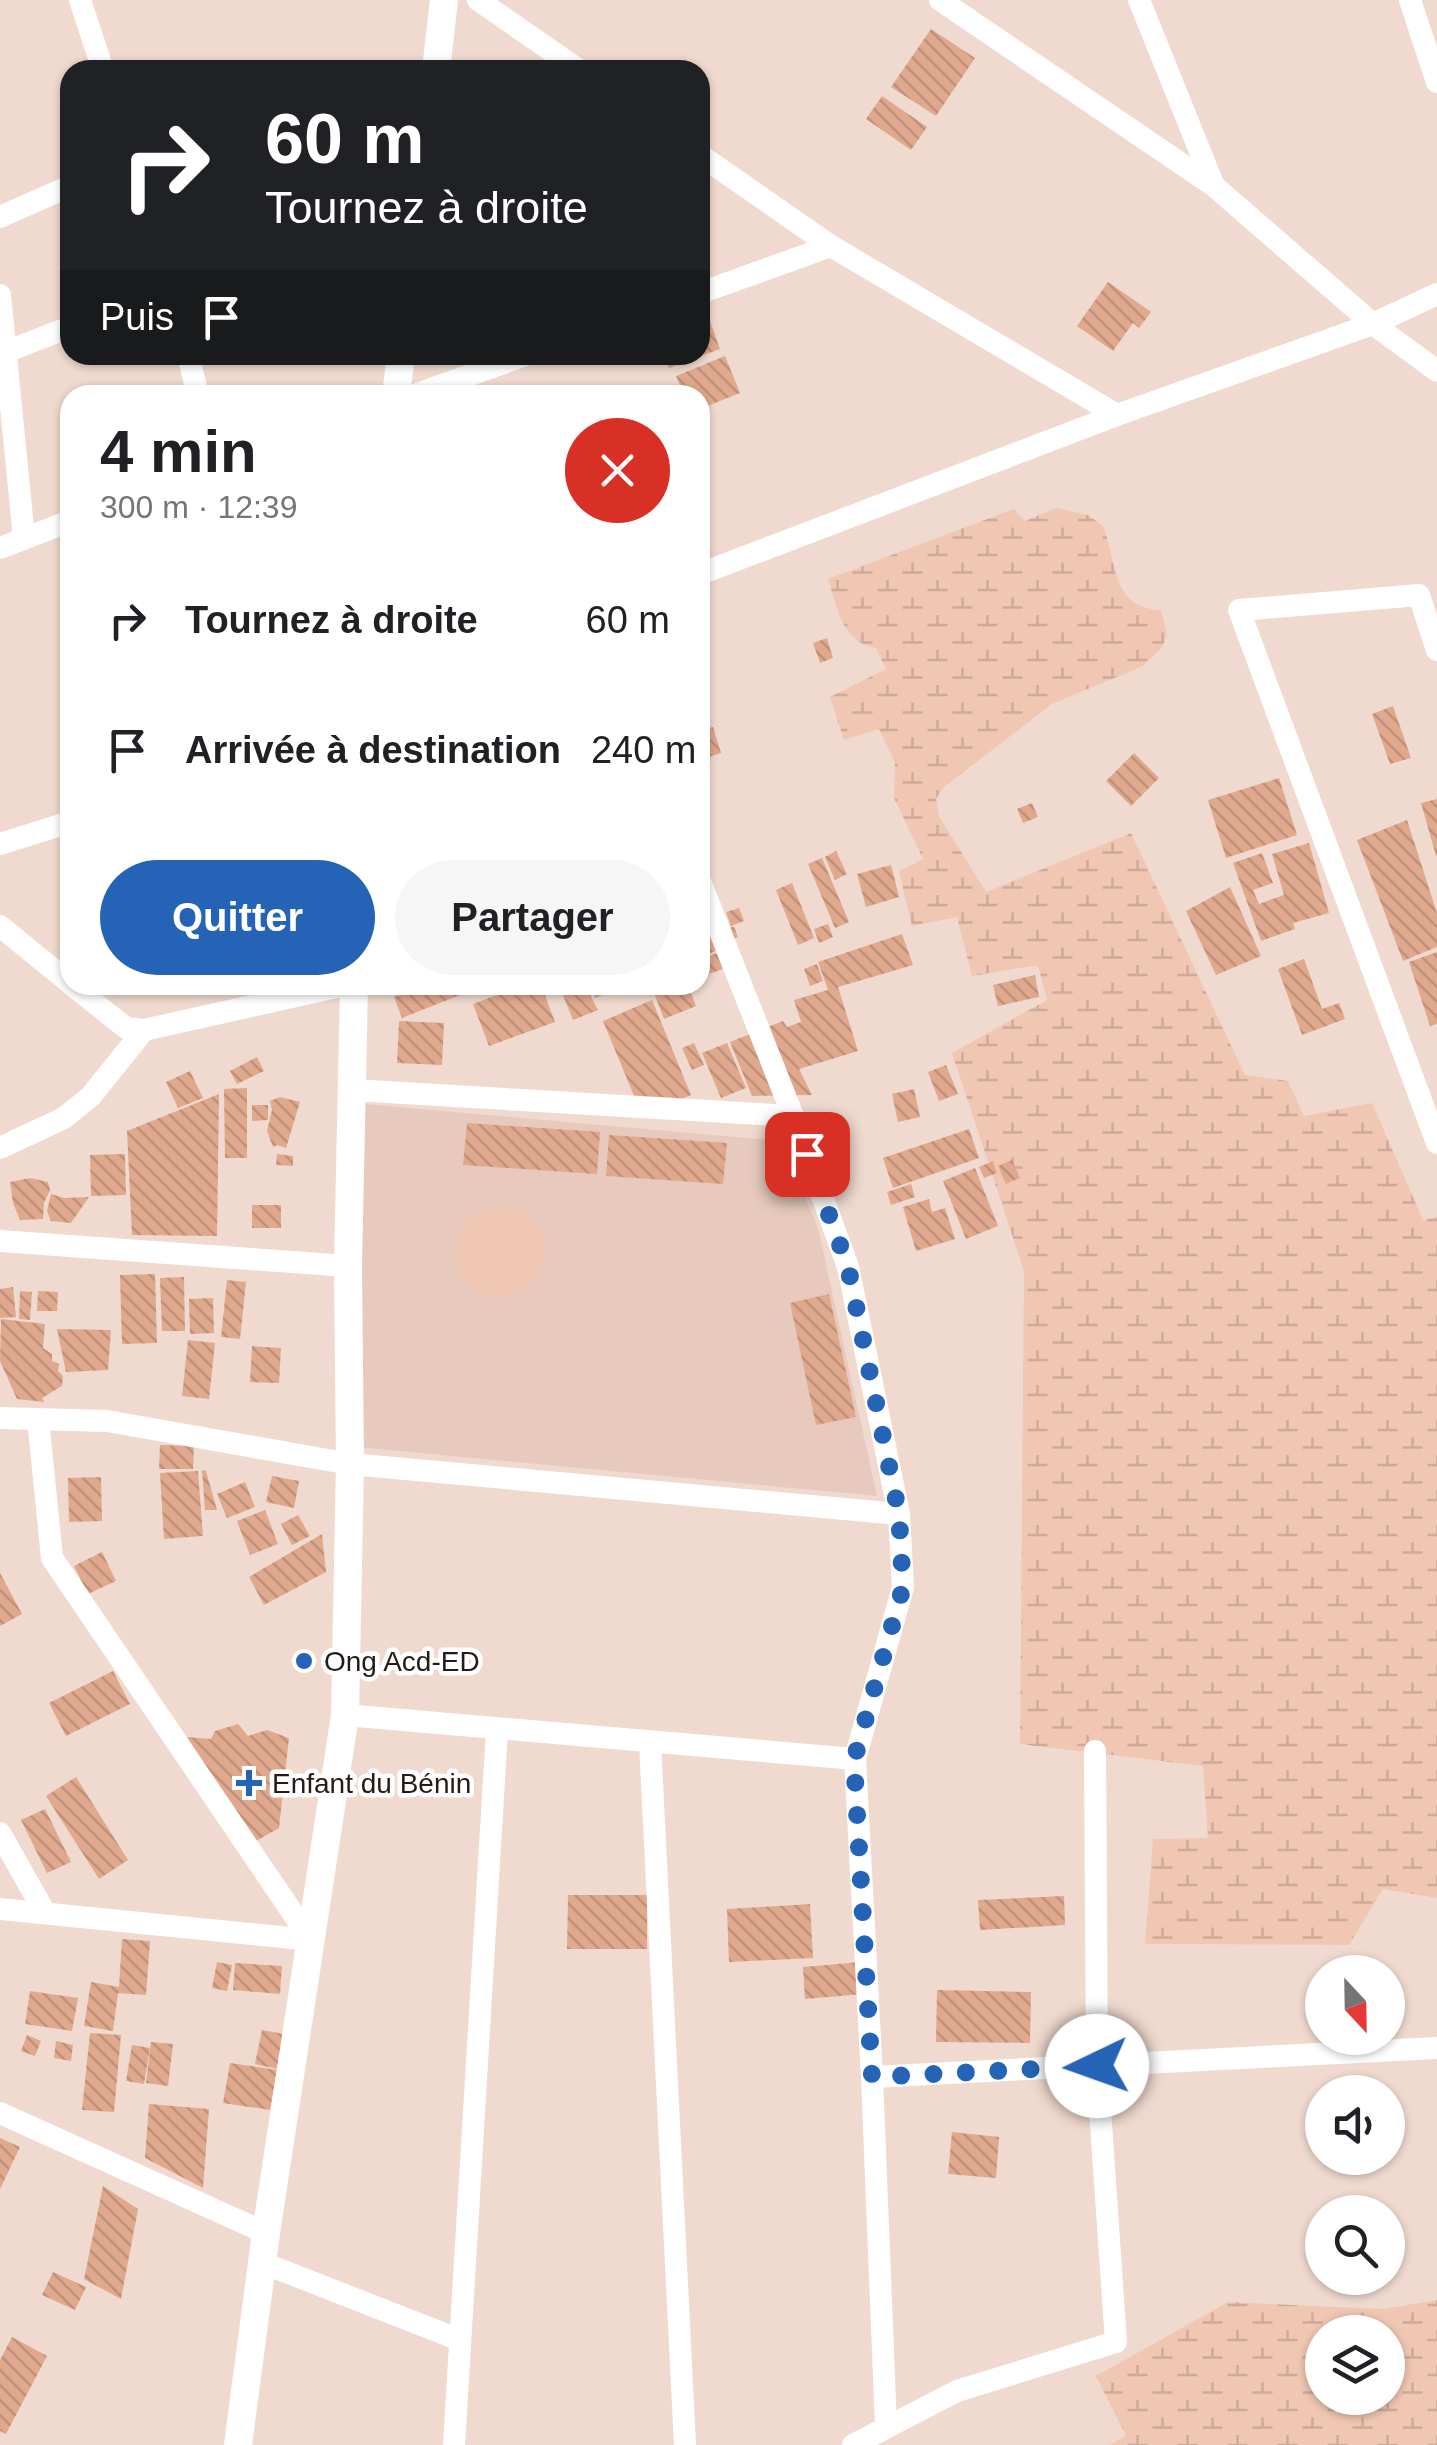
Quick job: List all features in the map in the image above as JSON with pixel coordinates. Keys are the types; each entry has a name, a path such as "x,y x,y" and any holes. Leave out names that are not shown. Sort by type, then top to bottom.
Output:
{"street":[{"path":"80,0 100,60"},
{"path":"437,60 444,0"},
{"path":"478,0 565,60"},
{"path":"940,0 1214,186 1373,324 1437,371"},
{"path":"1140,0 1214,186"},
{"path":"1410,0 1437,82"},
{"path":"710,162 831,246 1116,415"},
{"path":"0,217 60,190"},
{"path":"710,289 831,246"},
{"path":"0,294 2,353 24,538"},
{"path":"710,570 1116,415 1373,324 1437,294"},
{"path":"2,353 60,331"},
{"path":"442,385 498,365"},
{"path":"0,548 60,524"},
{"path":"1437,650 1418,595 1239,610 1437,1143"},
{"path":"0,844 60,825"},
{"path":"710,906 794,1116 848,1267 899,1514 903,1587 854,1760 886,2426"},
{"path":"0,926 60,975"},
{"path":"85,995 126,1028 144,1030 300,995"},
{"path":"238,2445 266,2233 345,1715 354,995"},
{"path":"0,1148 64,1118 91,1096 144,1030"},
{"path":"353,1090 794,1116"},
{"path":"0,1241 348,1266"},
{"path":"0,1418 107,1421 350,1464 899,1514"},
{"path":"38,1419 52,1558 311,1940"},
{"path":"345,1715 854,1760"},
{"path":"454,2445 497,1730"},
{"path":"650,1742 684,2445"},
{"path":"853,2445 957,2391 1116,2342 1097,2066 1095,1750"},
{"path":"0,1833 45,1913"},
{"path":"0,1909 311,1940"},
{"path":"872,2077 1437,2048"},
{"path":"0,2114 266,2233"},
{"path":"263,2263 460,2340"}],"shaded area":[{"path":"353,1103 781,1141 818,1228 877,1496 347,1446"}],"green space":[{"path":"1056,508 1088,515 1103,526 1124,592 1144,607 1161,610 1167,636 1161,649 1143,666 1052,704 944,787 936,799 939,816 986,892 1131,833 1245,1075 1288,1081 1304,1116 1372,1103 1423,1220 1437,1217 1437,1898 1383,1889 1349,1945 1145,1944 1153,1839 1208,1838 1203,1766 1020,1744 1024,1271 952,1053 1047,1000 1038,965 972,976 957,917 912,926 899,871 923,859 894,798 895,763 879,729 844,740 830,697 886,669 876,648 855,639 848,631 828,579 1014,509 1025,521"},
{"path":"491,1206 509,1206 525,1213 538,1226 545,1251 538,1276 525,1289 509,1296 491,1296 475,1289 462,1276 455,1260 455,1242 462,1226 475,1213"},
{"path":"1437,2300 1437,2445 1109,2445 1126,2436 1096,2376 1228,2302 1383,2309"}],"building":[{"path":"931,29 975,58 936,116 891,87"},
{"path":"882,96 927,127 911,150 866,119"},
{"path":"1108,282 1151,312 1139,328 1133,323 1113,351 1077,326"},
{"path":"710,321 720,349 710,353"},
{"path":"725,356 740,393 710,405 710,385 680,385 676,376"},
{"path":"827,638 833,658 820,663 813,643"},
{"path":"1393,706 1411,758 1390,764 1372,714"},
{"path":"713,727 721,753 710,757"},
{"path":"1134,753 1159,778 1131,806 1106,781"},
{"path":"1279,778 1297,835 1226,858 1208,800"},
{"path":"1437,799 1437,856 1436,856 1421,803"},
{"path":"1032,803 1038,817 1023,823 1017,809"},
{"path":"1407,820 1437,913 1437,947 1403,961 1357,840"},
{"path":"1309,843 1329,913 1293,923 1295,929 1261,941 1233,863 1262,853 1273,883 1253,890 1259,904 1284,895 1272,854"},
{"path":"836,851 847,874 835,880 825,857"},
{"path":"822,858 849,922 835,928 808,864"},
{"path":"891,865 899,897 866,907 857,874"},
{"path":"792,883 814,938 798,945 776,890"},
{"path":"1230,887 1261,956 1216,975 1186,911"},
{"path":"739,908 744,921 731,926 726,912"},
{"path":"717,912 724,928 734,927 738,937 710,953 710,915"},
{"path":"828,924 833,937 819,943 814,929"},
{"path":"902,934 913,965 838,987 858,1051 799,1069 812,1095 752,1096 730,1042 783,1021 787,1027 801,1022 794,1000 828,990 818,962"},
{"path":"1437,952 1437,1024 1430,1026 1409,962"},
{"path":"717,953 723,969 710,974 710,956"},
{"path":"1304,959 1322,1009 1339,1003 1345,1019 1302,1035 1278,969"},
{"path":"817,964 823,981 810,986 804,969"},
{"path":"1035,975 1039,997 998,1006 993,985"},
{"path":"399,995 460,995 402,1018 394,997"},
{"path":"497,995 545,995 555,1022 489,1046 473,1004"},
{"path":"563,995 590,995 598,1010 573,1020"},
{"path":"655,995 692,995 696,1006 664,1019"},
{"path":"652,1000 691,1095 642,1115 603,1021"},
{"path":"399,1021 444,1023 442,1065 397,1063"},
{"path":"694,1043 704,1065 692,1070 682,1048"},
{"path":"727,1043 746,1088 721,1098 702,1053"},
{"path":"257,1057 264,1071 237,1084 230,1071"},
{"path":"946,1065 958,1094 939,1101 928,1072"},
{"path":"190,1071 203,1098 178,1108 166,1082"},
{"path":"247,1088 247,1158 225,1158 224,1089"},
{"path":"914,1089 920,1117 898,1122 892,1094"},
{"path":"219,1094 217,1236 132,1235 127,1131"},
{"path":"280,1097 300,1102 286,1148 273,1147 267,1131 270,1101"},
{"path":"252,1105 268,1105 268,1120 252,1121"},
{"path":"467,1123 600,1132 597,1174 463,1165"},
{"path":"969,1129 979,1158 893,1188 883,1158"},
{"path":"609,1135 727,1143 723,1184 606,1176"},
{"path":"125,1154 126,1195 91,1196 90,1155"},
{"path":"277,1154 293,1156 293,1166 276,1165"},
{"path":"1012,1160 1020,1178 1006,1184 998,1166"},
{"path":"993,1161 997,1173 984,1178 979,1167"},
{"path":"975,1168 998,1226 966,1239 943,1181"},
{"path":"30,1178 48,1182 50,1190 43,1219 20,1220 10,1182"},
{"path":"911,1184 915,1197 891,1205 887,1192"},
{"path":"51,1194 89,1197 71,1223 51,1221 47,1211"},
{"path":"929,1199 932,1212 945,1208 955,1239 916,1251 903,1207"},
{"path":"252,1205 281,1205 281,1228 252,1228"},
{"path":"155,1274 157,1343 122,1344 120,1275"},
{"path":"184,1277 185,1331 162,1331 160,1278"},
{"path":"227,1280 246,1282 240,1339 221,1337"},
{"path":"13,1287 16,1317 0,1318 0,1289"},
{"path":"20,1291 32,1292 30,1320 19,1319"},
{"path":"38,1291 58,1292 57,1311 37,1311"},
{"path":"829,1294 856,1417 816,1425 790,1303"},
{"path":"213,1298 214,1333 190,1334 189,1299"},
{"path":"1,1319 45,1324 43,1348 52,1354 52,1361 59,1364 58,1371 63,1376 62,1386 42,1398 44,1402 17,1399 0,1361"},
{"path":"57,1329 111,1330 108,1370 66,1372"},
{"path":"188,1340 215,1343 209,1399 182,1396"},
{"path":"252,1346 281,1348 279,1383 250,1382"},
{"path":"160,1445 194,1446 193,1469 159,1469"},
{"path":"202,1470 206,1471 217,1510 205,1510"},
{"path":"198,1471 203,1536 164,1539 160,1473"},
{"path":"272,1476 299,1481 294,1508 266,1502"},
{"path":"101,1477 102,1521 69,1522 68,1478"},
{"path":"245,1482 255,1507 227,1518 217,1494"},
{"path":"265,1510 278,1544 250,1555 237,1521"},
{"path":"298,1515 310,1536 292,1545 281,1524"},
{"path":"322,1534 326,1572 264,1605 249,1577"},
{"path":"102,1552 116,1581 88,1594 74,1566"},
{"path":"0,1573 22,1614 0,1626"},
{"path":"113,1671 130,1704 66,1736 49,1703"},
{"name":"Enfant du Bénin","path":"238,1724 248,1736 267,1730 289,1738 279,1828 249,1845 187,1737 211,1739 215,1731"},
{"path":"76,1777 128,1860 99,1879 46,1796"},
{"path":"45,1809 71,1862 47,1873 21,1820"},
{"path":"568,1895 647,1895 647,1949 567,1949"},
{"path":"1064,1896 1065,1925 980,1930 978,1900"},
{"path":"810,1904 813,1958 729,1962 727,1909"},
{"path":"122,1939 150,1941 146,1995 118,1993 113,2031 84,2026 91,1982 119,1987"},
{"path":"872,1961 875,1993 805,1999 803,1967"},
{"path":"217,1962 232,1965 227,1991 212,1988"},
{"path":"235,1963 282,1966 280,1994 233,1990"},
{"path":"937,1990 1031,1992 1030,2043 936,2042"},
{"path":"30,1991 78,1998 72,2031 25,2024"},
{"path":"262,2030 284,2034 277,2069 255,2064"},
{"path":"90,2033 121,2035 114,2112 82,2110"},
{"path":"27,2035 41,2041 35,2056 21,2051"},
{"path":"56,2041 73,2045 71,2061 54,2058"},
{"path":"151,2042 173,2044 168,2086 146,2083"},
{"path":"132,2045 150,2048 144,2084 126,2081"},
{"path":"230,2063 277,2070 270,2110 223,2103"},
{"path":"149,2104 209,2109 203,2188 145,2158"},
{"path":"952,2132 999,2137 996,2178 948,2174"},
{"path":"0,2138 20,2147 0,2189"},
{"path":"103,2186 138,2209 121,2299 84,2279"},
{"path":"53,2272 86,2287 75,2310 42,2295"},
{"path":"12,2337 47,2356 6,2434 0,2431 0,2360"}],"place":[{"name":"Ong Acd-ED","path":"304,1661"},
{"name":"Enfant du Bénin","path":"249,1783"}],"route":[{"path":"807,1154 848,1267 899,1514 903,1587 854,1760 872,2077 1097,2066"}]}
